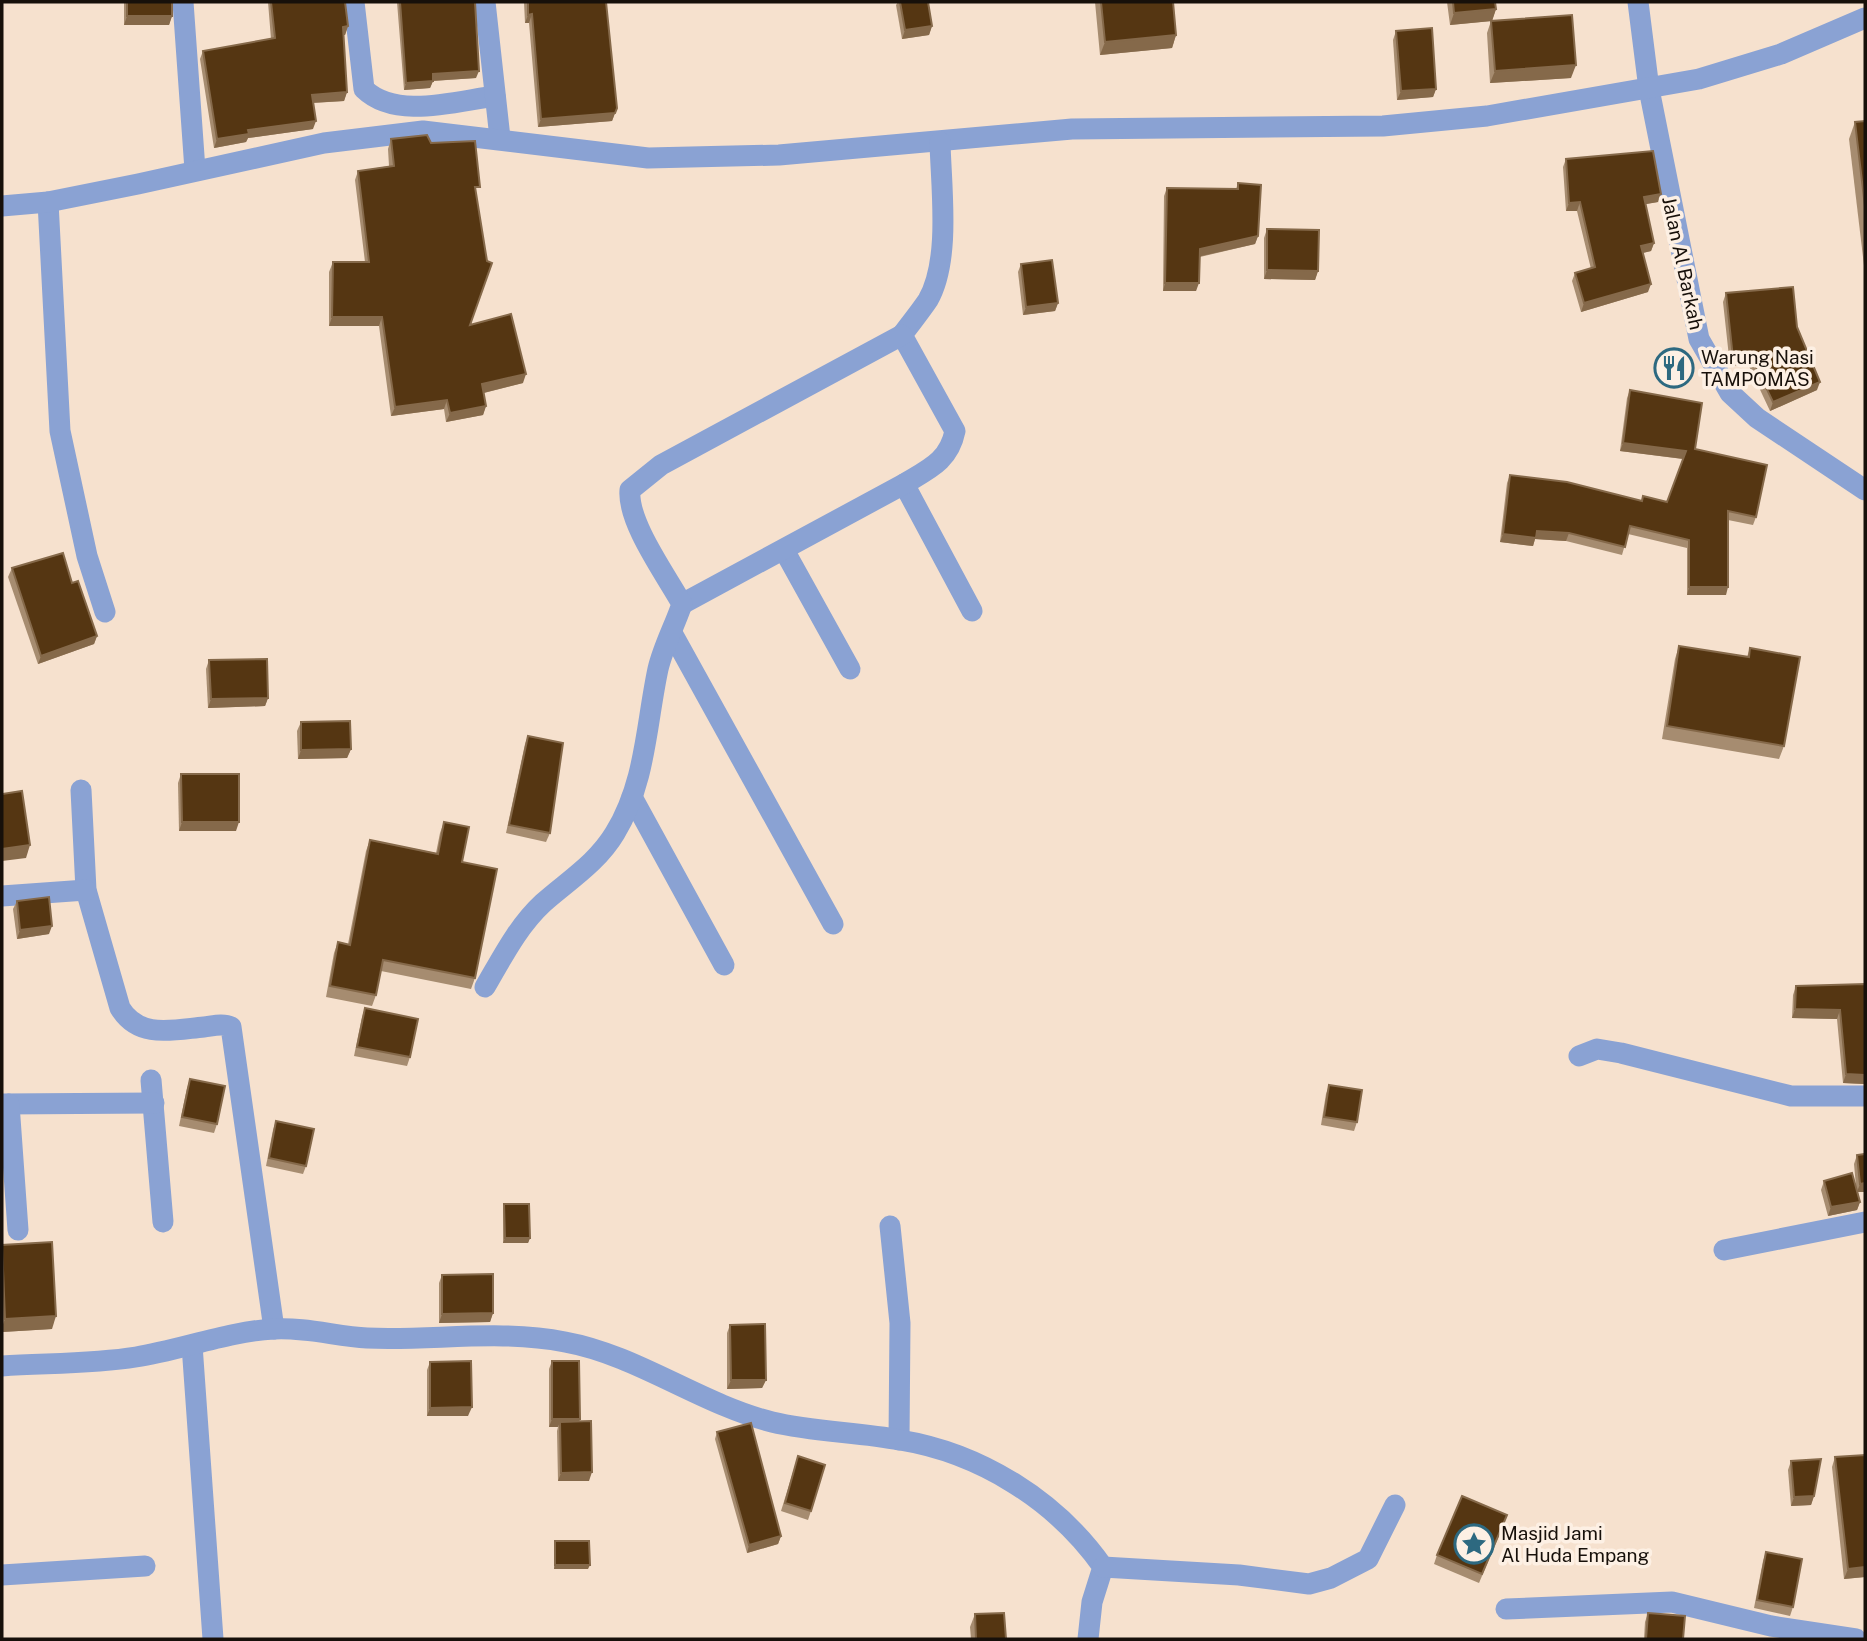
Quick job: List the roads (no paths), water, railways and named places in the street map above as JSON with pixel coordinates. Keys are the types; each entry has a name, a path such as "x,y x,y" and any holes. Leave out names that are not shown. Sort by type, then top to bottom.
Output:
{"street":[{"path":"183,2 195,170"},
{"path":"354,2 364,89 372,96 416,106 495,96"},
{"path":"485,2 499,138"},
{"name":"Jalan Al Barkah","path":"1638,2 1649,89 1696,328 1714,369 1730,393 1757,418 1865,490"},
{"path":"2,206 48,202 373,135 423,131 499,138 648,158 779,155 1072,130 1383,126 1432,122 1649,89 1740,68 1865,18"},
{"path":"682,604 637,522 629,503 630,490 661,465 902,335 928,299 935,281 942,213 940,142"},
{"path":"48,202 60,431 86,556 104,612"},
{"path":"485,987 523,926 541,905 594,862 614,834 632,797 647,741 659,665 682,604 904,484 939,462 952,447 955,430 902,335"},
{"path":"904,484 972,611"},
{"path":"784,551 850,668"},
{"path":"672,633 833,924"},
{"path":"81,790 86,890 121,1008 128,1021 136,1027 149,1030 231,1027 274,1329"},
{"path":"632,797 724,965"},
{"path":"2,896 86,890"},
{"path":"1579,1056 1597,1049 1621,1053 1790,1096 1865,1096"},
{"path":"151,1080 163,1222"},
{"path":"18,1230 6,1104 154,1103"},
{"path":"1724,1250 1865,1222"},
{"path":"890,1226 900,1323 898,1440"},
{"path":"2,1366 134,1357 274,1329 368,1338 507,1335 567,1342 623,1360 701,1398 773,1422 898,1440 989,1468 1034,1496 1064,1522 1087,1545 1102,1567"},
{"path":"192,1345 213,1639"},
{"path":"1102,1567 1227,1574 1309,1584 1331,1578 1368,1559 1395,1505"},
{"path":"2,1575 145,1566"},
{"path":"1088,1639 1092,1602 1102,1567"},
{"path":"1506,1609 1672,1602 1771,1626 1856,1639"}],"place":[{"name":"Warung Nasi TAMPOMAS","path":"1674,368"},
{"name":"Masjid Jami Al Huda Empang","path":"1474,1544"}]}
